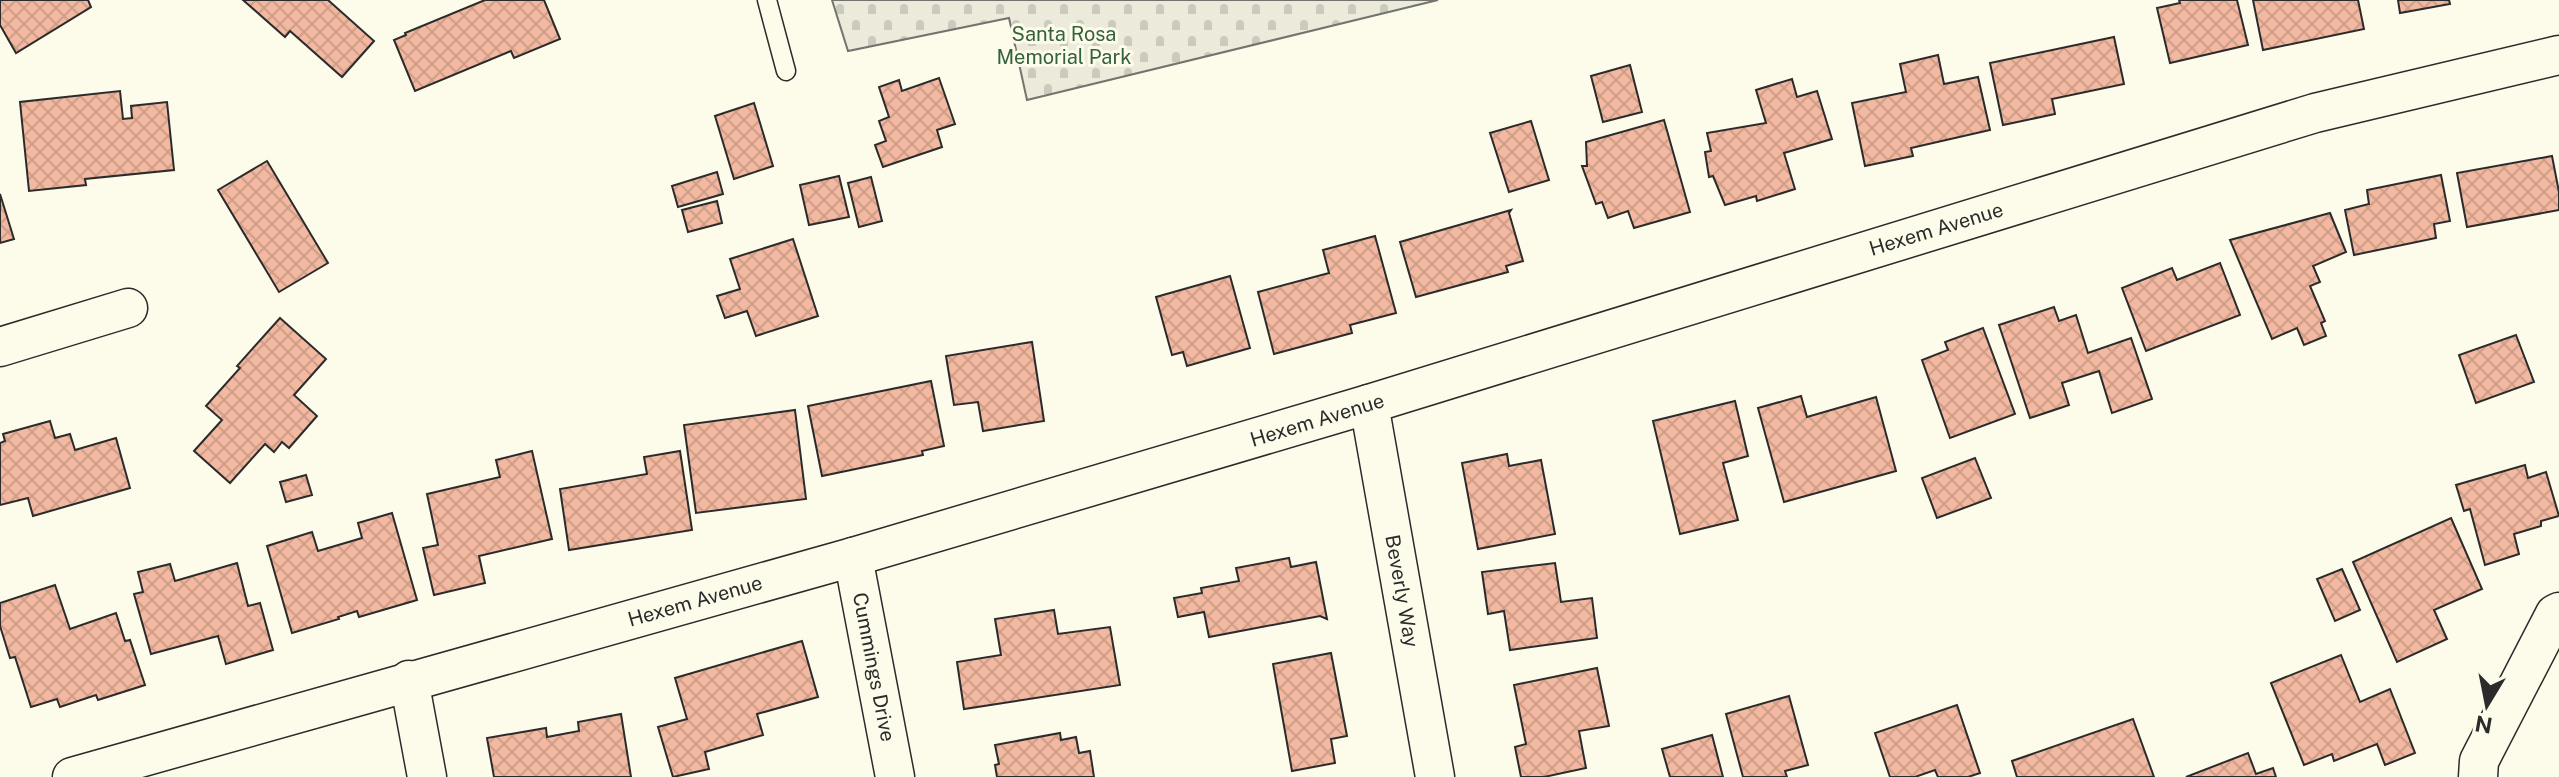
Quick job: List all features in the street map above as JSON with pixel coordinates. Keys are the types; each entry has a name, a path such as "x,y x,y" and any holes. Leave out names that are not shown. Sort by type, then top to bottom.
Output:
{"street":[{"name":"Hexem Avenue","path":"72,777 853,557 1369,404 2315,113 2559,55"},
{"path":"0,347 128,308"},
{"name":"Beverly Way","path":"1369,404 1435,777"},
{"name":"Cummings Drive","path":"853,557 895,777"},
{"path":"2478,777 2479,761 2555,614 2559,612"},
{"path":"409,680 427,777"}],"lane":[{"path":"767,0 786,71"}],"green space":[{"name":"Santa Rosa Memorial Park","path":"832,0 1438,0 1027,100 1009,18 848,51"}],"building":[{"path":"0,0 88,0 91,7 16,53 0,25"},
{"path":"243,0 328,0 374,41 342,77 290,31 285,37"},
{"path":"485,0 544,0 560,39 514,58 511,51 415,91 394,40"},
{"path":"2179,0 2237,0 2248,45 2170,63 2157,8 2180,3"},
{"path":"2253,0 2358,0 2364,29 2263,50"},
{"path":"2398,0 2449,0 2450,4 2400,13"},
{"path":"2114,37 2124,84 2052,99 2055,114 2003,125 1990,63"},
{"path":"1938,55 1944,84 1978,77 1990,130 1911,148 1913,156 1865,166 1852,103 1906,92 1900,64"},
{"path":"1630,65 1642,112 1603,122 1591,76"},
{"path":"939,78 955,124 937,130 942,147 883,167 875,145 886,141 879,121 889,117 879,87 899,80 902,91"},
{"path":"1792,79 1797,97 1817,91 1832,139 1784,153 1795,189 1757,201 1756,196 1725,205 1713,176 1709,177 1705,152 1711,151 1707,133 1766,123 1756,90"},
{"path":"120,91 123,119 132,118 131,106 167,102 174,170 85,179 86,185 29,191 20,102"},
{"path":"754,103 773,166 734,179 715,116"},
{"path":"1664,120 1690,212 1634,228 1628,211 1608,218 1602,202 1596,204 1582,166 1587,166 1586,142"},
{"path":"1531,121 1549,180 1509,192 1490,133"},
{"path":"2552,156 2559,210 2467,227 2457,173"},
{"path":"267,161 328,263 279,292 218,190"},
{"path":"717,172 723,194 678,207 672,186"},
{"path":"2441,175 2450,221 2434,224 2436,238 2354,255 2345,210 2369,204 2367,190"},
{"path":"839,176 849,217 809,225 800,185"},
{"path":"871,177 882,221 859,227 848,183"},
{"path":"0,194 14,239 0,243"},
{"path":"717,201 722,223 688,232 682,210"},
{"path":"1511,210 1509,213 1523,261 1506,266 1508,272 1416,297 1400,242"},
{"path":"2330,213 2346,252 2313,266 2320,282 2310,286 2325,321 2321,323 2326,336 2304,345 2297,328 2272,339 2230,240"},
{"path":"1375,236 1396,313 1350,325 1352,333 1274,354 1258,292 1329,273 1323,250"},
{"path":"793,239 818,316 756,336 747,311 725,318 717,296 740,289 730,259"},
{"path":"2220,263 2240,315 2146,351 2122,288 2172,268 2177,280"},
{"path":"1230,276 1250,348 1187,366 1183,352 1172,355 1156,297"},
{"path":"2054,307 2059,321 2076,315 2088,353 2131,338 2152,399 2112,413 2099,371 2062,383 2069,405 2030,418 1999,325"},
{"path":"280,318 326,359 294,395 317,416 289,448 282,442 274,452 265,444 230,483 194,451 222,420 206,406"},
{"path":"1983,328 2015,414 1950,438 1922,360 1948,350 1945,342"},
{"path":"2516,335 2534,382 2476,403 2459,355"},
{"path":"1032,342 1044,421 983,431 978,402 954,405 946,356"},
{"path":"931,381 944,446 922,451 923,455 822,476 808,406"},
{"path":"1801,396 1807,417 1876,397 1896,471 1784,502 1758,408"},
{"path":"1735,401 1748,456 1723,463 1738,520 1680,534 1653,421"},
{"path":"795,410 806,499 696,513 684,425"},
{"path":"50,421 55,438 70,434 75,450 116,438 130,488 33,516 28,498 0,505 0,443 5,441 3,434"},
{"path":"532,451 552,539 479,556 485,583 434,595 423,548 438,545 427,494 500,477 496,460"},
{"path":"680,451 692,530 569,550 560,489 647,474 644,457"},
{"path":"1507,454 1509,466 1541,460 1555,534 1478,549 1462,463"},
{"path":"1975,458 1991,498 1937,518 1922,478"},
{"path":"2525,465 2528,478 2546,472 2559,516 2541,521 2541,526 2514,534 2519,554 2485,565 2470,509 2464,511 2456,485"},
{"path":"306,475 312,495 286,502 280,482"},
{"path":"392,513 417,600 359,617 357,611 292,633 267,546 312,532 318,551 362,538 358,523"},
{"path":"2451,518 2482,589 2434,610 2447,639 2397,662 2353,562"},
{"path":"1289,558 1291,567 1316,562 1327,619 1320,616 1209,637 1204,612 1178,617 1174,598 1202,593 1201,588 1239,581 1236,568"},
{"path":"237,563 248,606 260,603 273,650 226,664 218,636 151,654 134,594 143,592 138,572 170,564 175,581"},
{"path":"1555,563 1561,602 1592,598 1597,638 1510,650 1504,611 1488,614 1482,572"},
{"path":"2342,569 2360,610 2335,621 2317,579"},
{"path":"55,585 70,629 116,613 125,641 130,640 145,685 98,700 96,695 60,707 57,699 31,707 15,657 10,658 0,626 0,603"},
{"path":"1054,610 1058,634 1110,627 1120,685 964,709 957,662 1001,655 995,619"},
{"path":"802,641 818,697 757,714 763,735 705,752 709,769 673,777 658,727 687,719 675,678"},
{"path":"1331,653 1347,736 1331,739 1335,763 1292,771 1273,664"},
{"path":"2341,655 2360,702 2390,689 2415,753 2385,765 2377,744 2334,761 2332,754 2304,765 2271,683"},
{"path":"1597,668 1609,726 1579,731 1586,768 1544,777 1521,777 1515,747 1526,744 1514,685"},
{"path":"1789,696 1808,765 1785,771 1787,777 1743,777 1726,714"},
{"path":"1957,705 1980,773 1968,777 1938,777 1935,770 1915,777 1890,777 1875,733"},
{"path":"621,714 631,777 494,777 487,738 546,728 547,737 579,731 578,722"},
{"path":"2133,719 2154,777 2017,777 2012,761"},
{"path":"1060,733 1061,740 1076,737 1079,753 1090,751 1094,777 997,777 995,765 999,764 995,745"},
{"path":"1712,735 1723,777 1670,777 1662,749"},
{"path":"2248,753 2256,774 2273,768 2276,777 2186,777"}]}
